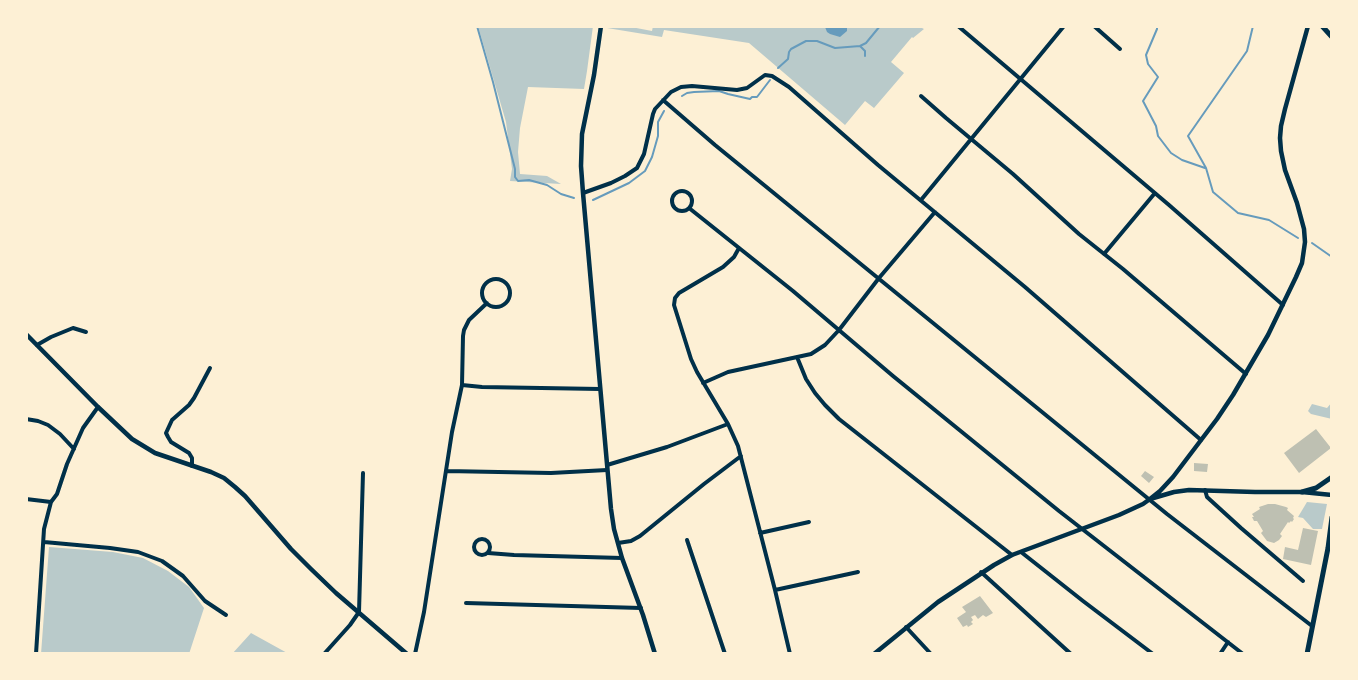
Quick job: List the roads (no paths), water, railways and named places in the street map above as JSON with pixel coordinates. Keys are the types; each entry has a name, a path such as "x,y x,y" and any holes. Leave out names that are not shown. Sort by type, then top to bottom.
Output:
{"main road":[{"path":"1322,26 1332,37"},
{"path":"1302,492 1316,488 1332,477"},
{"path":"1307,654 1328,548 1332,517"},
{"path":"1328,548 1332,538"}],"street":[{"path":"601,26 596,67 582,134 581,166 583,193 611,509 622,558 641,608 655,654"},
{"path":"958,26 1155,193 1283,305"},
{"path":"921,200 1064,26"},
{"path":"1094,26 1120,48"},
{"path":"874,654 938,602 981,572 1012,555 1119,515 1143,504 1160,491 1173,477 1217,419 1268,336 1302,262 1305,242 1304,229 1285,170 1281,151 1281,126 1308,26"},
{"path":"583,193 611,183 637,168 644,154 653,114 671,92 681,87 698,86 737,90 747,88 765,75 772,76 790,87 1201,440"},
{"path":"920,96 1013,174 1079,234 1246,374"},
{"path":"663,100 715,145 1196,537 1312,626"},
{"path":"680,192 688,194 692,201 689,208 680,211 674,207 672,199 680,192"},
{"path":"1104,254 1155,193"},
{"path":"689,208 1082,529 1243,654"},
{"path":"703,383 728,372 811,354 824,345 839,330 879,278 935,212"},
{"path":"739,248 734,257 723,267 679,293 675,298 674,305 691,359 728,424 738,446 790,654"},
{"path":"494,279 504,281 508,285 510,292 507,302 499,307 493,307 487,303 482,296 486,283 494,279"},
{"path":"415,654 424,612 452,432 462,385 462,343 464,330 469,320 487,303"},
{"path":"37,345 72,328 86,332"},
{"path":"26,334 132,439 149,450 224,478 235,487 304,563 406,654"},
{"path":"797,357 806,379 815,393 839,419 1012,555"},
{"path":"192,466 192,458 189,453 171,442 166,433 172,420 194,398 210,368"},
{"path":"462,385 600,389"},
{"path":"36,654 44,529 60,480 83,428 98,407"},
{"path":"26,419 48,425 60,434 74,449"},
{"path":"446,471 551,473 607,468 728,424"},
{"path":"618,543 630,541 640,536 741,456"},
{"path":"324,654 359,612 363,473"},
{"path":"1150,499 1184,490 1302,492 1332,495"},
{"path":"1205,490 1207,497 1303,580"},
{"path":"26,499 52,502"},
{"path":"760,533 809,522"},
{"path":"488,552 490,547 488,541 482,539 476,541 473,548 476,553 484,555 488,552 514,555 622,558"},
{"path":"687,540 725,654"},
{"path":"44,542 138,552 162,561 183,576 205,601 226,615"},
{"path":"1020,552 1153,654"},
{"path":"775,590 858,572"},
{"path":"981,572 1071,654"},
{"path":"466,603 641,608"},
{"path":"906,627 931,654"},
{"path":"1220,654 1228,642"}],"water":[{"path":"847,26 847,31 840,37 827,32 825,27"}],"waterway":[{"path":"477,26 515,169 515,177 518,181 529,180 547,185 561,194 574,198"},
{"path":"778,68 788,59 791,49 806,41 817,41 835,48 860,46 866,43 880,26"},
{"path":"1157,26 1146,55 1148,64 1158,77 1143,101 1156,126 1158,136 1171,153 1182,160 1205,168"},
{"path":"1253,26 1247,51 1188,136 1206,168 1213,192 1238,213 1269,220 1298,238"},
{"path":"860,46 865,51 865,56"},
{"path":"682,96 694,92 719,91 750,99 757,97 770,80"},
{"path":"593,200 629,183 645,171 652,157 658,136 658,122 664,111"},
{"path":"1312,243 1332,257"}]}
